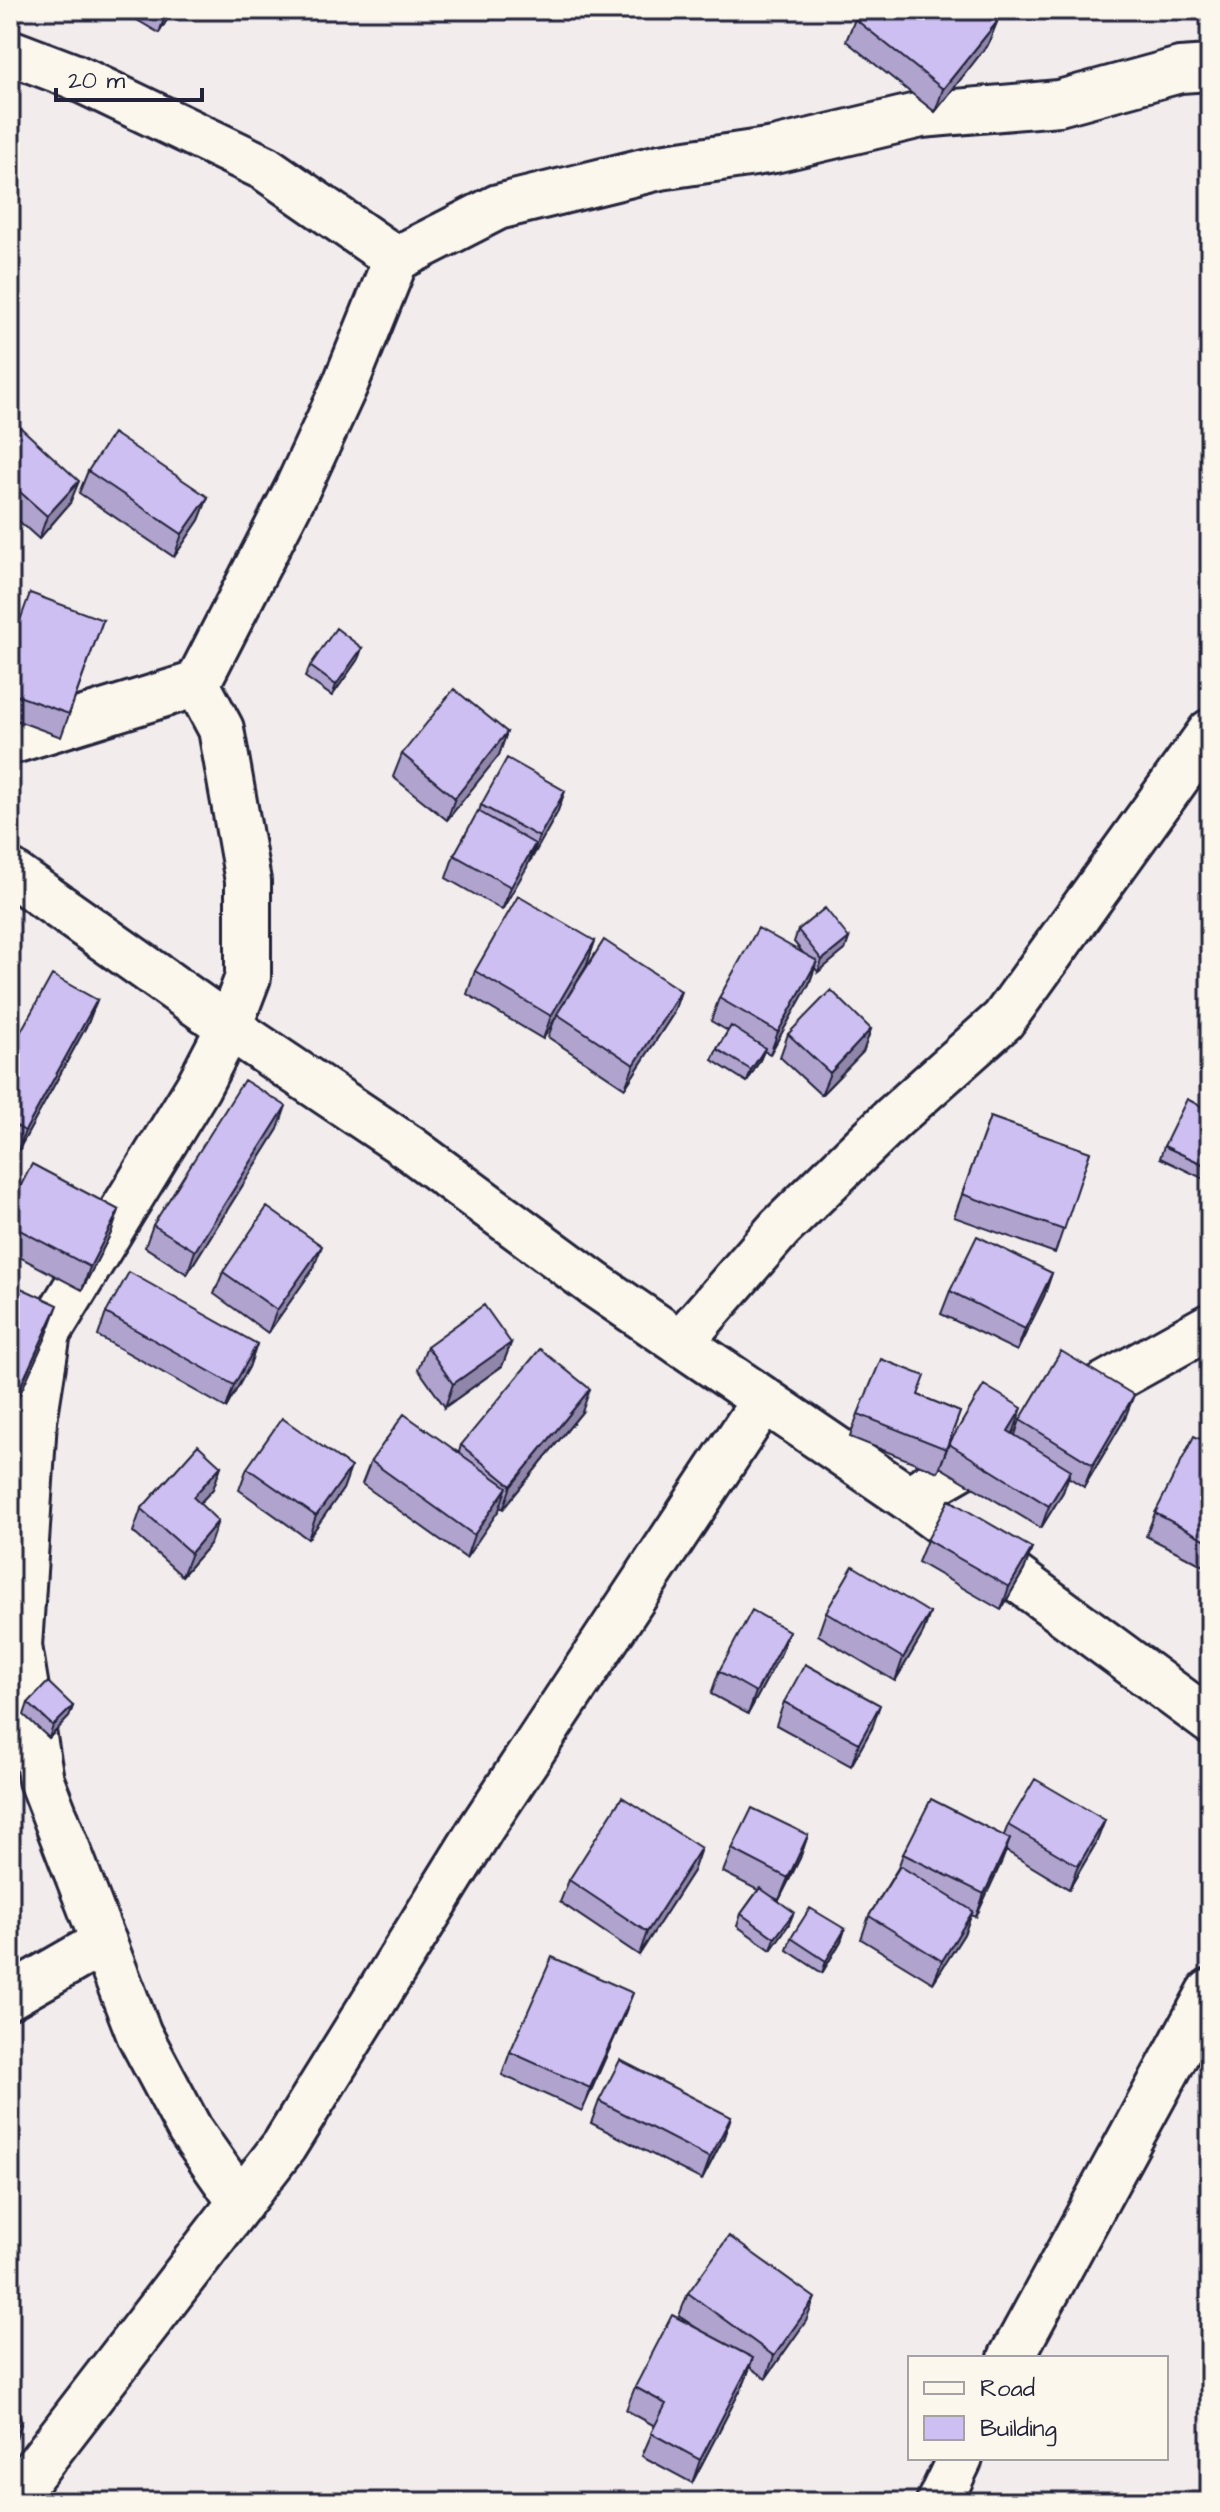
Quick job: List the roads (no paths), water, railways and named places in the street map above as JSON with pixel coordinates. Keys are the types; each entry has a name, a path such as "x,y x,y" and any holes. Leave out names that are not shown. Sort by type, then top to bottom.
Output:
{"street":[{"path":"10,52 73,76 265,168 396,259"},
{"path":"10,742 197,684 298,487 345,385 396,259 498,207 660,167 774,150 921,115 1059,103 1180,70 1210,68"},
{"path":"10,1383 48,1333 198,1087 229,1027 248,977 248,881 221,729 197,684"},
{"path":"680,1343 780,1228 893,1118 1003,1020 1210,732"},
{"path":"10,872 229,1027 408,1147 594,1284 908,1498 1210,1721"},
{"path":"908,1498 1210,1326"},
{"path":"48,1333 34,1421 19,1646 41,1780 139,2034 190,2130 241,2203"},
{"path":"10,2502 284,2146 482,1827 764,1400"},
{"path":"10,1750 41,1780"},
{"path":"10,1996 104,1942"},
{"path":"1012,2356 1210,1992"},
{"path":"939,2502 959,2460"}]}
